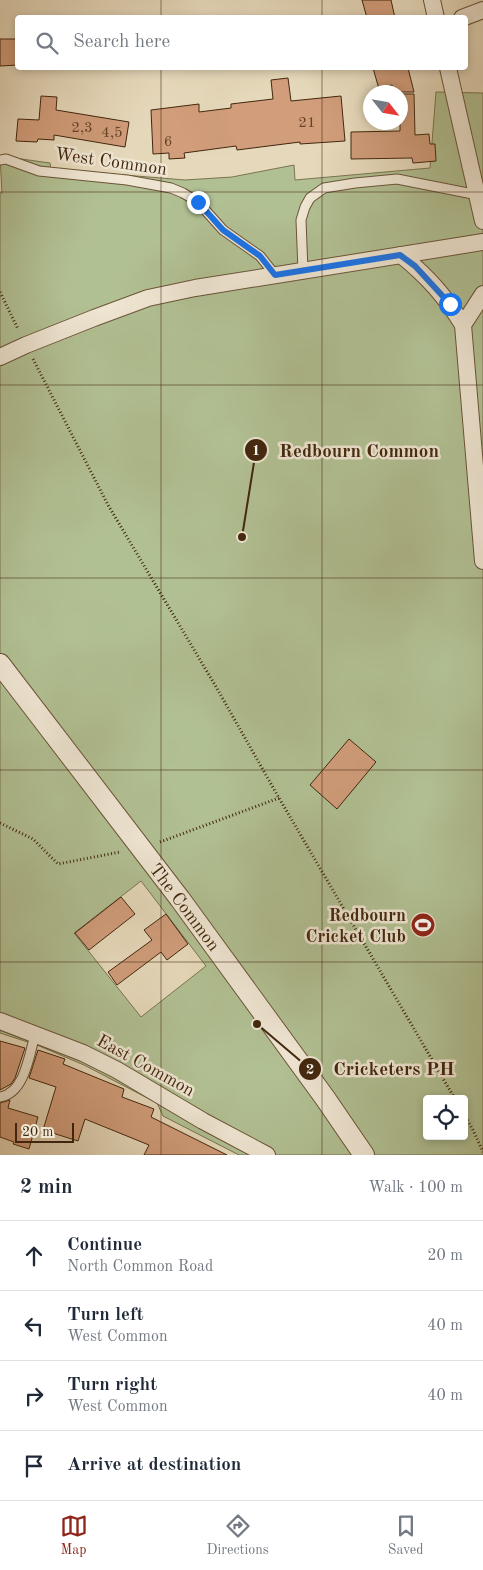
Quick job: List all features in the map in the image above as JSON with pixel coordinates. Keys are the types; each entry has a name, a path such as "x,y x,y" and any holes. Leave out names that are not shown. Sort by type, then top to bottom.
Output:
{"street":[{"path":"432,0 435,15"},
{"path":"468,16 483,10"},
{"path":"448,70 483,221"},
{"path":"0,357 26,345 148,298 195,288 483,242"},
{"path":"400,255 415,266 450,304 462,325 477,430 483,562"},
{"path":"462,325 483,294"},
{"name":"The Common","path":"0,664 180,899 325,1098 364,1155"},
{"name":"East Common","path":"0,1022 83,1052 203,1121 267,1155"}],"lane":[{"name":"West Common","path":"0,160 6,160 39,171 127,180 183,192 198,202 223,230 260,256 275,275"},
{"path":"303,271 301,220 310,198 324,188 397,179 478,195"},
{"path":"0,1097 7,1096 18,1086 24,1073 35,1035"}],"path":[{"path":"0,292 108,505 215,685 453,1095"},
{"path":"468,1121 483,1152"}],"green space":[{"path":"436,92 483,93 483,1155 239,1155 163,1116 157,1103 84,1065 37,1045 0,1033 0,193 2,193 0,156 50,163 51,169 185,180 232,177 294,165 295,180 430,168","holes":["141,881 206,966 141,1017 74,933"]}],"building":[{"path":"362,0 391,0 394,15 366,15"},
{"path":"0,39 15,39 15,65 0,66"},
{"path":"374,70 408,70 414,92 408,92 408,85 378,85"},
{"path":"288,78 291,101 341,96 345,141 300,144 300,142 237,150 236,146 184,153 185,158 169,159 169,153 153,154 151,110 199,104 199,112 231,108 231,104 273,99 271,80"},
{"path":"408,94 414,94 415,135 429,134 430,144 435,144 436,161 413,163 412,158 351,159 351,132 408,130"},
{"path":"41,96 57,97 56,110 129,122 125,147 54,135 54,140 38,139 37,142 16,141 18,119 39,120"},
{"path":"349,739 376,762 337,809 310,785"},
{"path":"121,897 135,914 89,950 75,933"},
{"path":"166,914 188,944 167,960 161,952 117,985 108,972 152,940 144,930"},
{"path":"0,1041 25,1048 15,1078 11,1084 0,1090"},
{"path":"38,1050 65,1059 63,1064 124,1089 122,1097 154,1109 151,1117 227,1155 144,1155 149,1145 85,1119 78,1141 43,1130 56,1087 29,1078"},
{"path":"10,1100 8,1108 38,1117 29,1149 0,1137 0,1103"}],"place":[{"name":"Redbourn Common","path":"242,537"},
{"name":"Redbourn Cricket Club","path":"423,925"},
{"name":"Cricketers PH","path":"257,1024"}],"route":[{"path":"198,202 223,230 260,256 275,275 400,255 415,266 450,304"}]}
